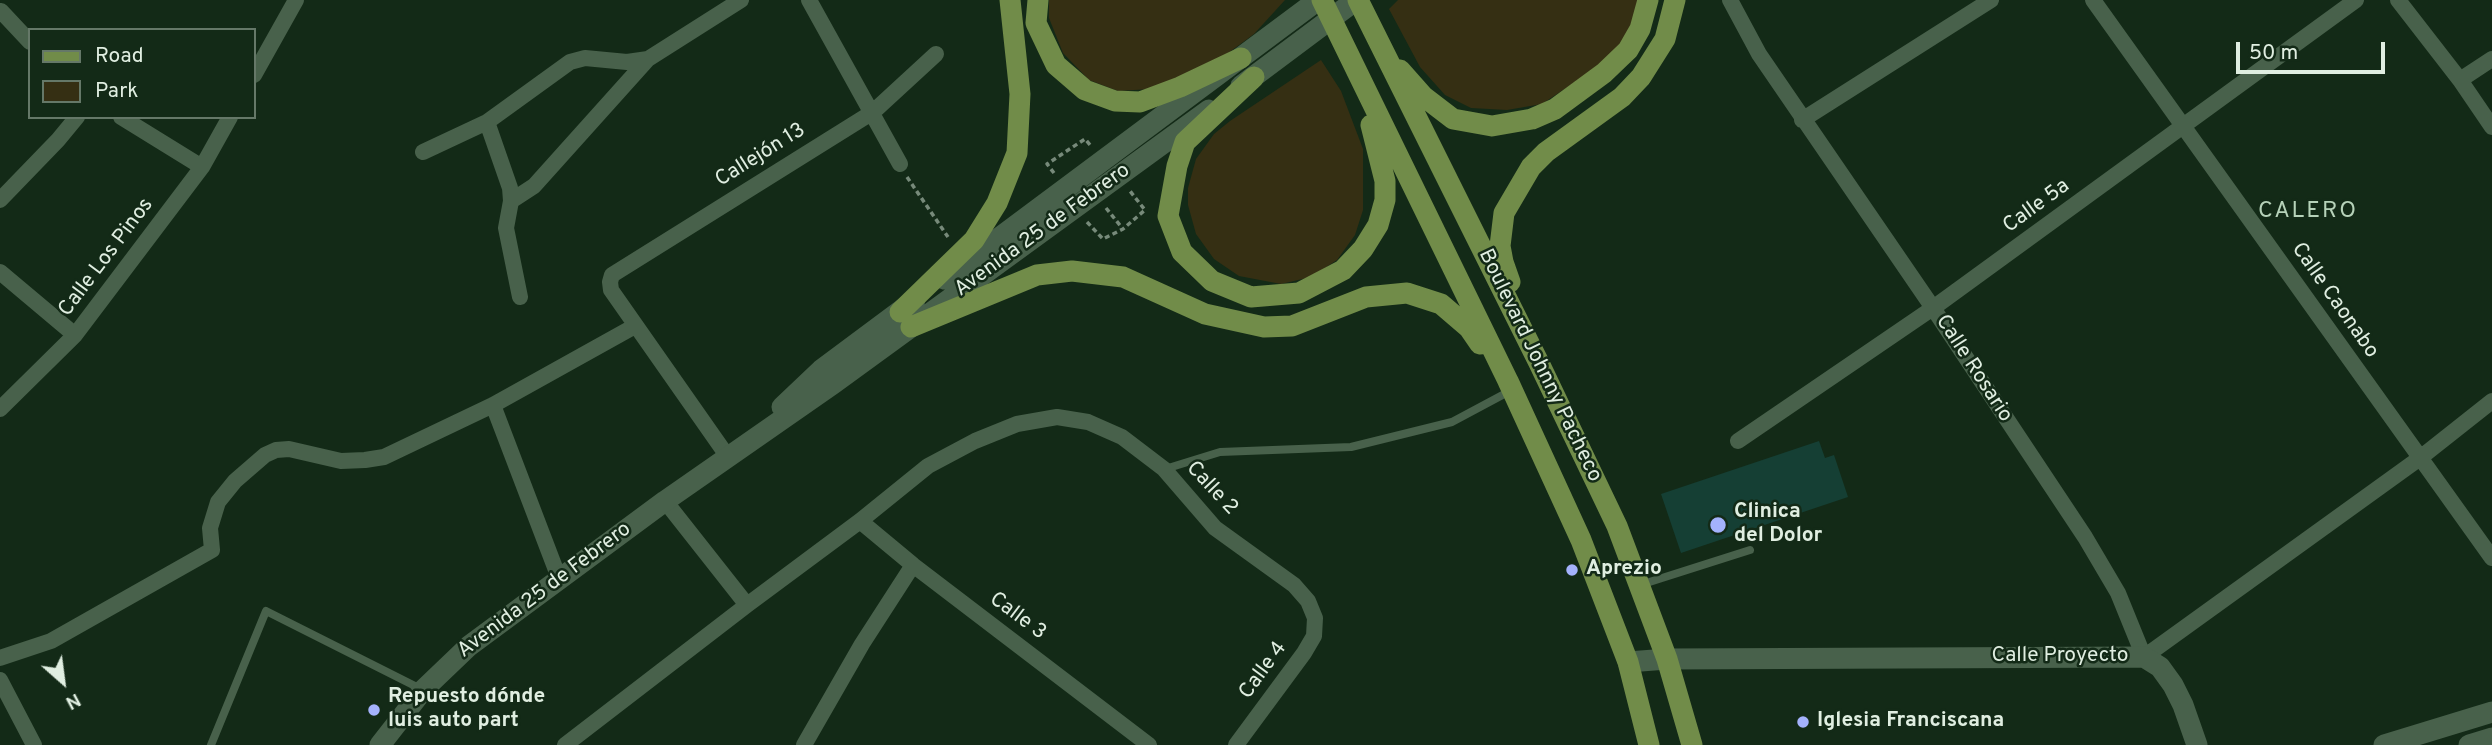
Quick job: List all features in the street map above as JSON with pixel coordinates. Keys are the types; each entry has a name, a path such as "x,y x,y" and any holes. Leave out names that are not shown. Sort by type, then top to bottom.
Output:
{"main road":[{"path":"905,319 974,240 997,203 1017,153 1020,93 1010,0"},
{"path":"1038,0 1036,23 1056,65 1085,90 1115,101 1140,102 1180,87 1241,58"},
{"name":"Avenida 25 de Febrero","path":"905,319 1241,58 1320,0"},
{"name":"Boulevard Johnny Pacheco","path":"1320,0 1511,385 1581,540 1628,662 1649,745"},
{"name":"Avenida 25 de Febrero","path":"368,745 385,737 423,690 470,646 559,578 728,457 821,370 905,319 1074,208 1357,0"},
{"name":"Boulevard Johnny Pacheco","path":"1357,0 1618,526 1667,659 1692,745"},
{"path":"1380,47 1423,96 1453,119 1492,126 1532,119 1555,109 1604,73 1628,50 1640,29 1648,0"},
{"path":"1539,363 1503,262 1500,246 1504,212 1531,167 1546,152 1622,97 1641,77 1665,39 1675,0"},
{"path":"1254,77 1185,142 1177,166 1168,216 1182,252 1212,281 1251,297 1299,293 1343,270 1363,249 1378,225 1385,200 1385,181 1377,144 1353,66"},
{"path":"905,319 1037,275 1072,271 1123,277 1205,314 1264,327 1292,326 1366,297 1407,293 1441,304 1469,328 1511,385"},
{"name":"Calle Proyecto","path":"1628,662 1667,659 2144,657"},
{"name":"Calle Rosario","path":"2144,657 2160,667 2173,685 2197,745"},
{"path":"2384,745 2492,712"},
{"path":"2469,745 2492,738"}],"street":[{"path":"256,71 296,0"},
{"path":"511,201 534,186 648,59 741,0"},
{"path":"809,0 900,164"},
{"name":"Calle Rosario","path":"1730,0 1759,54 1802,120 1933,308 2085,537 2118,593 2144,657"},
{"path":"1802,120 1992,0"},
{"name":"Calle Caonabo","path":"2094,0 2492,558"},
{"name":"Calle 5a","path":"1738,441 1933,308 2356,0"},
{"path":"2398,0 2460,80 2492,127"},
{"path":"1,11 28,40"},
{"name":"Callejón 13","path":"635,326 611,290 612,275 873,112 936,54"},
{"path":"423,152 487,122 570,62 585,58 627,62 648,59"},
{"path":"2460,80 2492,58"},
{"path":"0,200 58,141 75,119"},
{"path":"124,119 202,167"},
{"name":"Calle Los Pinos","path":"0,409 75,335 202,167 229,119"},
{"path":"487,122 510,188 511,201 506,228 520,298"},
{"path":"0,272 75,335"},
{"path":"0,658 51,641 212,550 210,528 218,502 235,481 265,455 276,450 289,449 341,461 384,457 493,405 635,326 728,457"},
{"name":"Calle Proyecto","path":"2144,657 2420,458 2492,401"},
{"path":"493,405 559,578"},
{"name":"Calle 2","path":"860,521 928,466 963,447 1017,424 1057,417 1088,422 1122,437 1164,469 1214,528 1294,584 1308,601 1315,618"},
{"path":"665,501 747,604"},
{"path":"565,745 747,604 860,521"},
{"name":"Calle 3","path":"860,521 1149,745"},
{"path":"804,745 862,644 914,565"},
{"name":"Calle 4","path":"1236,745 1304,653 1314,636 1315,618"},
{"path":"0,680 34,745"}],"lane":[{"path":"1164,469 1220,452 1351,447 1452,422 1511,385"},
{"path":"1640,585 1750,550"},
{"path":"211,745 266,611 423,690"}],"path":[{"path":"900,164 937,224 961,253"},
{"path":"1074,208 1103,239 1123,229 1144,211 1119,176"}],"green space":[{"path":"1049,0 1285,0 1254,34 1220,59 1151,89 1118,91 1089,80 1063,53 1049,18"},
{"path":"1398,0 1638,0 1629,36 1602,64 1542,104 1507,110 1471,108 1445,95 1420,67 1389,9"},
{"path":"1321,60 1341,91 1363,149 1363,210 1355,235 1337,260 1311,277 1281,284 1239,276 1214,259 1196,234 1188,205 1188,188 1196,159 1214,134 1230,121"}],"building":[{"name":"Clinica del Dolor","path":"1819,441 1825,458 1834,455 1848,497 1681,553 1661,494"}],"place":[{"name":"Clinica del Dolor","path":"1718,525"},
{"name":"Aprezio","path":"1572,570"},
{"name":"Repuesto dónde luis auto part","path":"374,710"},
{"name":"Iglesia Franciscana","path":"1803,722"}],"district":[{"name":"CALERO","path":"2308,212"}]}
